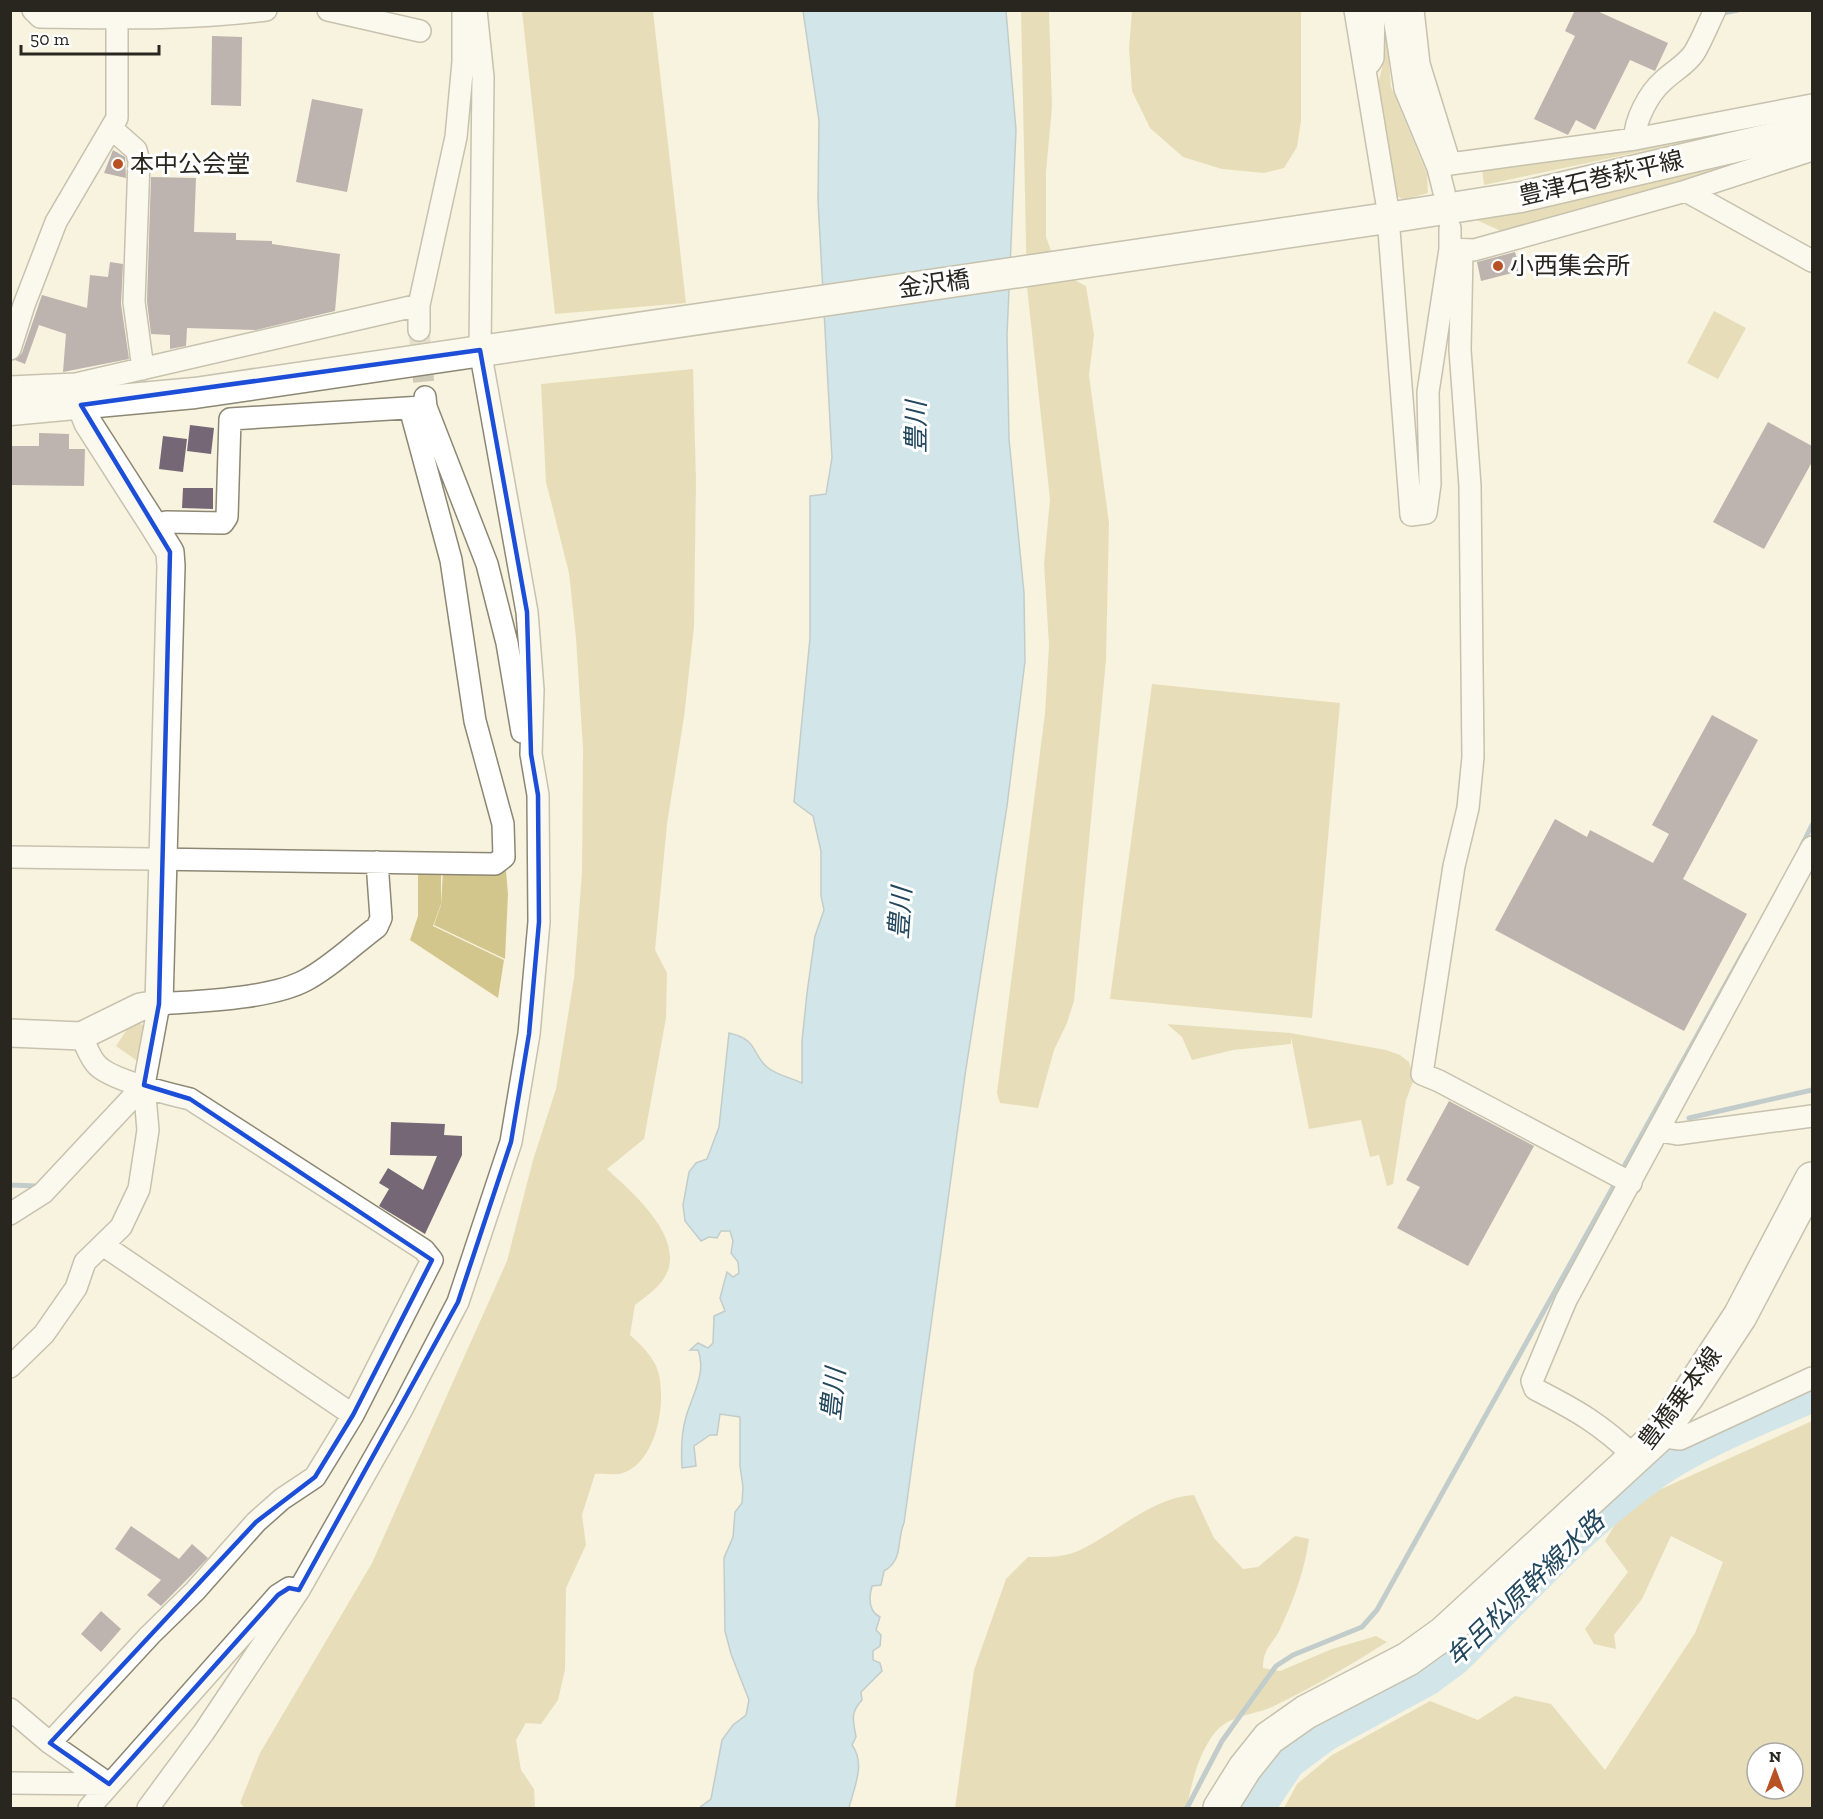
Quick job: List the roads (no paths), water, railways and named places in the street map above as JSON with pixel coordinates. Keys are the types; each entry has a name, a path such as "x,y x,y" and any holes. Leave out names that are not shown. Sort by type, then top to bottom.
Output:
{"main road":[{"name":"豊津石巻萩平線","path":"1387,218 1521,197 1812,129"},
{"name":"金沢橋","path":"10,410 195,393 1387,218"},
{"name":"豊橋乗本線","path":"1222,1805 1245,1768 1269,1738 1306,1712 1408,1659 1444,1634 1646,1446 1688,1395 1740,1316 1812,1179"}],"street":[{"path":"33,10 40,17 117,18 233,15 266,10"},
{"path":"328,10 420,31"},
{"path":"419,330 419,305 456,137 463,62 463,10"},
{"path":"148,1809 204,1732 299,1590 402,1409 458,1302 511,1142 529,1034 539,922 538,795 531,754 532,690 527,612 480,350 483,77 476,10"},
{"path":"1355,10 1387,218 1411,515 1426,513 1430,484 1428,392 1456,250"},
{"path":"1363,72 1373,58 1374,10"},
{"path":"1393,10 1405,89 1444,166"},
{"path":"1413,10 1419,64 1444,166 1444,192"},
{"path":"1635,139 1634,128 1650,98 1661,82 1684,65 1694,52 1715,10"},
{"path":"10,349 24,305 56,222 117,118 117,18"},
{"path":"1444,166 1635,139 1812,105"},
{"path":"111,128 136,150 139,161 134,302 143,369"},
{"path":"1456,250 1686,191 1812,150"},
{"path":"1686,191 1812,261"},
{"path":"1450,228 1456,250 1460,350 1470,486 1473,757 1468,807 1454,866 1422,1074 1629,1182"},
{"path":"10,387 76,384 419,305"},
{"path":"420,404 487,564 507,643 521,730 531,754"},
{"path":"154,526 166,522 223,523 227,517 230,420 420,404"},
{"path":"10,857 495,864 504,857 503,824 475,721 451,560 420,404"},
{"path":"10,1367 44,1334 76,1288 85,1262 121,1227 139,1190 148,1130 144,1084 159,1004 170,552 88,423 81,405"},
{"path":"1812,847 1660,1131 1629,1182 1566,1300 1532,1381 1535,1389 1584,1414 1607,1430 1646,1446 1680,1439 1812,1378"},
{"path":"10,1034 81,1036 140,1007 214,1000 276,989 305,981 377,927 381,918 377,862"},
{"path":"50,1743 150,1635 195,1591 255,1522 282,1499 315,1477 353,1415 432,1260 424,1250 190,1099 160,1092 144,1084 108,1074 96,1064 81,1036"},
{"path":"10,1214 42,1193 144,1084"},
{"path":"1660,1131 1677,1134 1812,1116"},
{"path":"103,1245 353,1415"},
{"path":"89,1809 278,1595 289,1588 299,1590"},
{"path":"10,1709 50,1743 109,1785"},
{"path":"10,1783 109,1785"}],"water":[{"name":"豊川","path":"803,11 1006,11 1016,130 1007,335 1009,439 1024,593 1025,661 1007,806 965,1075 904,1523 897,1556 884,1571 881,1585 872,1586 870,1595 871,1607 880,1617 876,1630 881,1635 880,1646 873,1651 873,1660 880,1663 882,1671 861,1692 862,1700 854,1713 856,1737 852,1745 859,1768 856,1784 849,1808 699,1808 711,1799 722,1740 733,1725 746,1715 749,1700 731,1654 725,1631 724,1558 733,1537 735,1512 742,1503 740,1417 720,1414 717,1435 710,1435 694,1446 696,1466 682,1468 682,1442 684,1423 698,1384 701,1367 698,1350 690,1350 698,1343 708,1348 713,1343 714,1316 725,1311 720,1298 727,1272 733,1277 739,1273 738,1262 731,1253 733,1241 730,1231 721,1231 717,1238 709,1237 701,1241 685,1221 683,1205 689,1172 696,1163 707,1159 719,1127 729,1033 750,1043 762,1062 771,1070 802,1083 802,1041 807,993 815,936 824,910 821,896 821,851 813,816 794,802 810,638 810,496 826,494 832,458 818,200 819,121"}],"waterway":[{"path":"1718,14 1738,10"},
{"path":"1802,845 1812,825"},
{"path":"1621,1172 1748,944"},
{"path":"1689,1118 1812,1090"},
{"path":"1187,1808 1222,1741 1276,1666 1293,1655 1362,1627 1377,1610 1617,1180"},
{"path":"10,1185 36,1186"},
{"name":"牟呂松原幹線水路","path":"1258,1808 1289,1762 1327,1734 1428,1679 1455,1659 1575,1539 1625,1495 1688,1453 1751,1422 1812,1396"}],"tunnel":[{"path":"419,330 425,397"}],"place":[{"name":"本中公会堂","path":"118,164"},
{"name":"小西集会所","path":"1498,266"}]}
